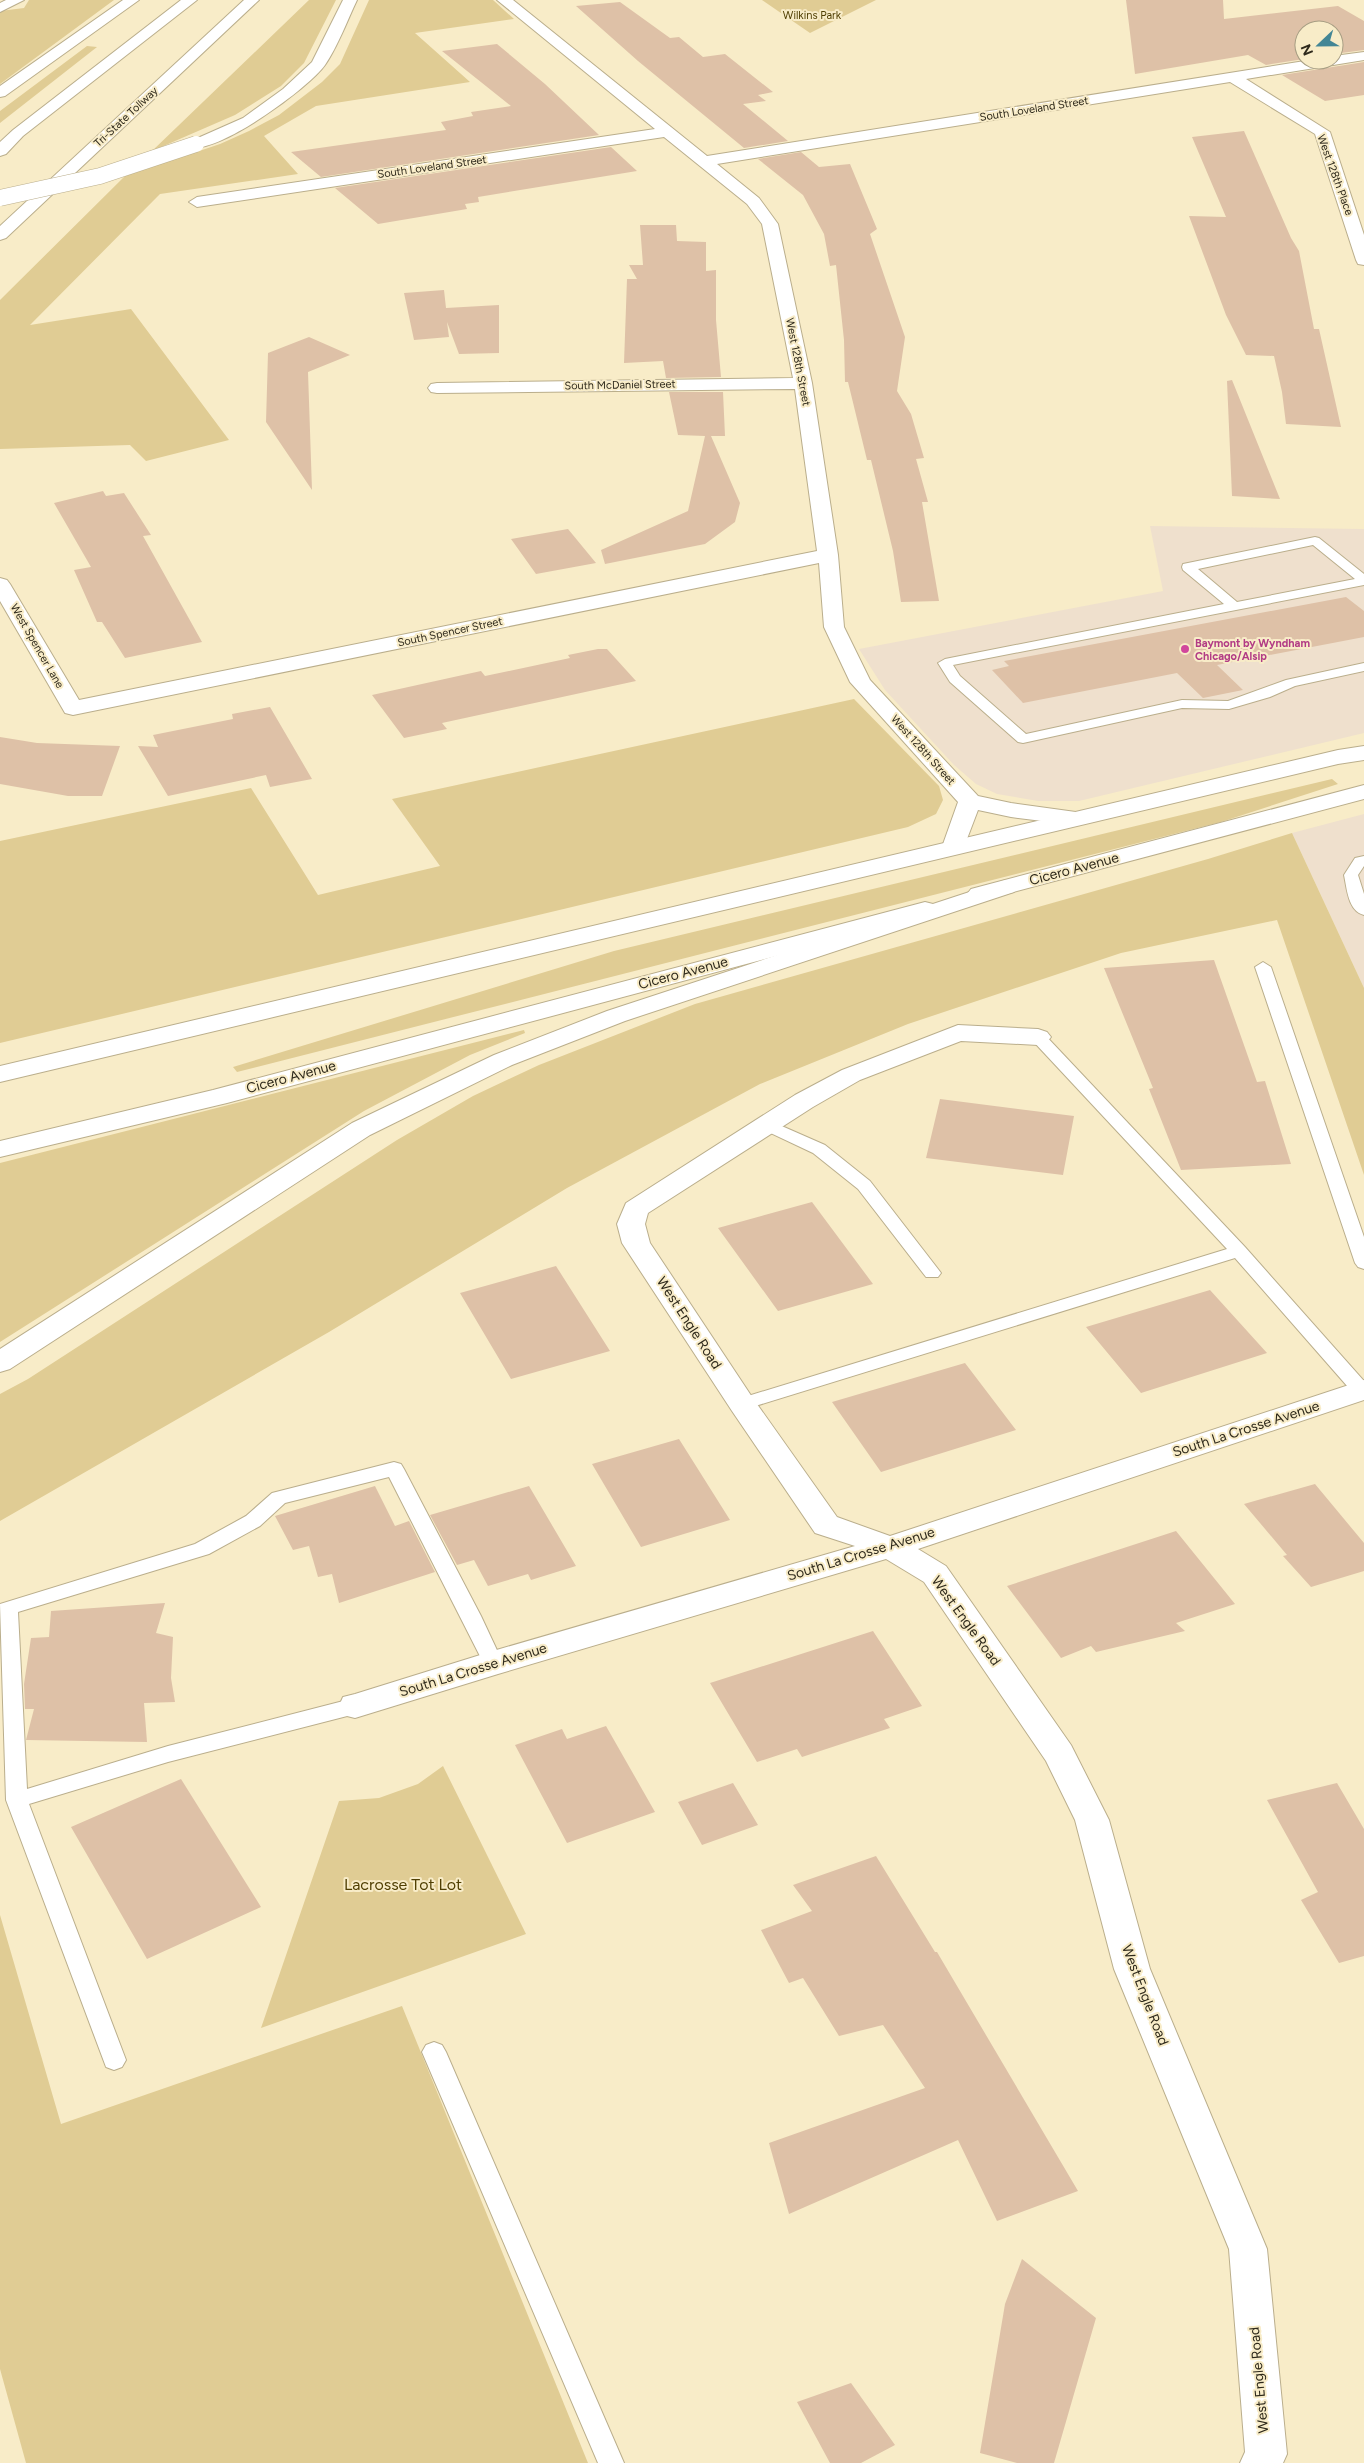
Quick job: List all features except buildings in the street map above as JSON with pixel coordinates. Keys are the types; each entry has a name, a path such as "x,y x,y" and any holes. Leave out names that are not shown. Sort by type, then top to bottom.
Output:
{"main road":[{"path":"0,8 17,0"},
{"path":"0,93 132,0"},
{"path":"0,146 190,0"},
{"name":"Tri-State Tollway","path":"0,235 252,0"},
{"path":"0,198 100,176 196,144 248,121 288,92 318,64 350,0"},
{"name":"West 128th Street","path":"504,0 753,201 770,224 803,383 828,555 834,627 861,682 970,801"},
{"name":"South Loveland Street","path":"705,161 1364,56"},
{"name":"West 128th Place","path":"1232,77 1322,132 1364,260"},
{"name":"South Loveland Street","path":"197,202 668,132"},
{"path":"0,150 18,133"},
{"name":"South McDaniel Street","path":"437,388 803,383"},
{"name":"South Spencer Street","path":"73,708 828,555"},
{"name":"West Spencer Lane","path":"0,584 73,708"},
{"path":"0,1074 1075,818 1338,757 1364,753"},
{"name":"Cicero Avenue","path":"0,1149 228,1094 1364,792"},
{"path":"954,847 970,801 1011,810 1075,818"},
{"path":"0,1362 361,1129 502,1060 616,1016 1006,887"},
{"name":"West Engle Road","path":"1038,1037 958,1033 851,1075 804,1101 636,1209 631,1224 636,1243 742,1404 826,1525 890,1546 935,1574 1059,1754 1092,1820 1132,1969 1248,2249 1266,2454 1261,2463"},
{"name":"South La Crosse Avenue","path":"355,1706 493,1663 890,1546 1363,1391"}],"lane":[{"path":"1234,606 1188,567 1315,541 1364,581"},
{"path":"1364,581 945,663 955,679 1023,739 1182,704 1229,705 1265,694 1291,683 1364,667"},
{"path":"1364,860 1360,861 1352,875 1360,908 1364,910"},
{"path":"1263,967 1364,1263"},
{"path":"1038,1037 1238,1251 1363,1391"},
{"path":"768,1125 819,1149 864,1186 932,1273"},
{"path":"742,1404 1238,1251"},
{"path":"114,2060 17,1800 8,1608 202,1549 253,1521 279,1498 394,1469 471,1616 493,1663"},
{"path":"17,1800 168,1754 355,1706"},
{"path":"434,2052 611,2463"}],"shaded area":[{"path":"1150,526 1364,529 1364,733 1079,801 1038,801 997,794 976,784 954,765 885,690 859,649 1163,591"},
{"path":"1364,814 1364,988 1292,833"}],"green space":[{"path":"29,0 114,0 0,84 0,11 24,8"},
{"path":"309,0 336,0 304,63 281,86 235,115 152,151"},
{"path":"369,0 493,0 514,19 415,33 470,82 316,106 264,136 298,174 160,194 30,325 131,309 229,440 146,461 130,445 0,449 0,300 125,176 220,144 249,131 279,115 322,82 340,64"},
{"name":"Wilkins Park","path":"762,0 876,0 810,33"},
{"path":"87,46 97,47 0,123 0,111"},
{"path":"854,699 939,786 943,800 936,814 908,827 0,1043 0,841 251,788 318,895 440,866 392,799"},
{"path":"1332,779 1338,784 1221,822 237,1072 233,1067 614,951"},
{"path":"1292,833 1364,988 1364,1175 1277,920 1121,953 908,1024 760,1084 567,1188 329,1332 0,1521 0,1394 28,1379 397,1140 473,1096 539,1065 695,1004 1208,859"},
{"path":"524,1030 525,1033 470,1055 364,1111 0,1342 0,1163"},
{"name":"Lacrosse Tot Lot","path":"443,1766 526,1934 261,2028 339,1801 379,1798 418,1784"},
{"path":"0,1915 61,2124 402,2006 588,2463 26,2463 0,2369"}],"place":[{"name":"Baymont by Wyndham Chicago/Alsip","path":"1185,649"}]}
